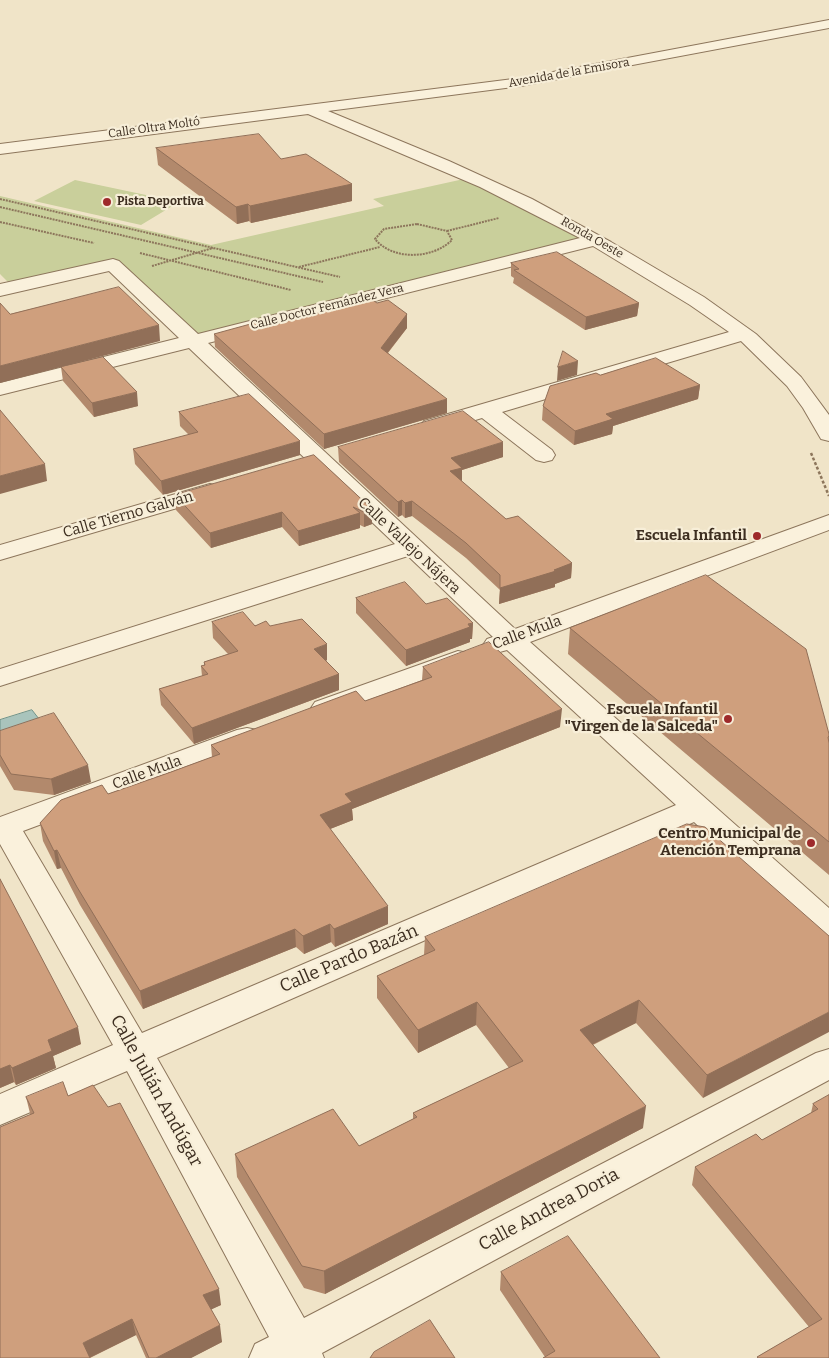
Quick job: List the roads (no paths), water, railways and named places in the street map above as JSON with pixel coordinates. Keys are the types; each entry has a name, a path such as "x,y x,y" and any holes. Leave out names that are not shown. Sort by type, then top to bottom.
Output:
{"street":[{"name":"Avenida de la Emisora","path":"307,108 521,82 829,24"},
{"name":"Calle Oltra Moltó","path":"0,149 307,108"},
{"name":"Ronda Oeste","path":"307,108 487,183 595,240 679,290 744,334 787,372 829,434"},
{"name":"Calle Doctor Fernández Vera","path":"0,389 595,240"},
{"name":"Calle Vallejo Nájera","path":"4,284 118,271 191,341 307,462 410,547 510,640 829,926"},
{"path":"410,432 744,334"},
{"path":"485,410 544,455"},
{"path":"307,462 345,451"},
{"name":"Calle Tierno Galván","path":"0,553 233,484"},
{"name":"Calle Mula","path":"304,716 829,522"},
{"path":"0,678 410,547"},
{"name":"Calle Mula","path":"2,827 267,729"},
{"name":"Calle Pardo Bazán","path":"0,1110 698,808"},
{"name":"Calle Julián Andúgar","path":"2,827 135,1052 290,1353"},
{"name":"Calle Andrea Doria","path":"290,1353 829,1063"}],"water":[{"path":"32,710 43,724 0,740 0,720"}],"place":[{"name":"Pista Deportiva","path":"107,202"},
{"name":"Escuela Infantil","path":"757,536"},
{"name":"Escuela Infantil \"Virgen de la Salceda\"","path":"728,719"},
{"name":"Centro Municipal de Atención Temprana","path":"811,843"}]}
